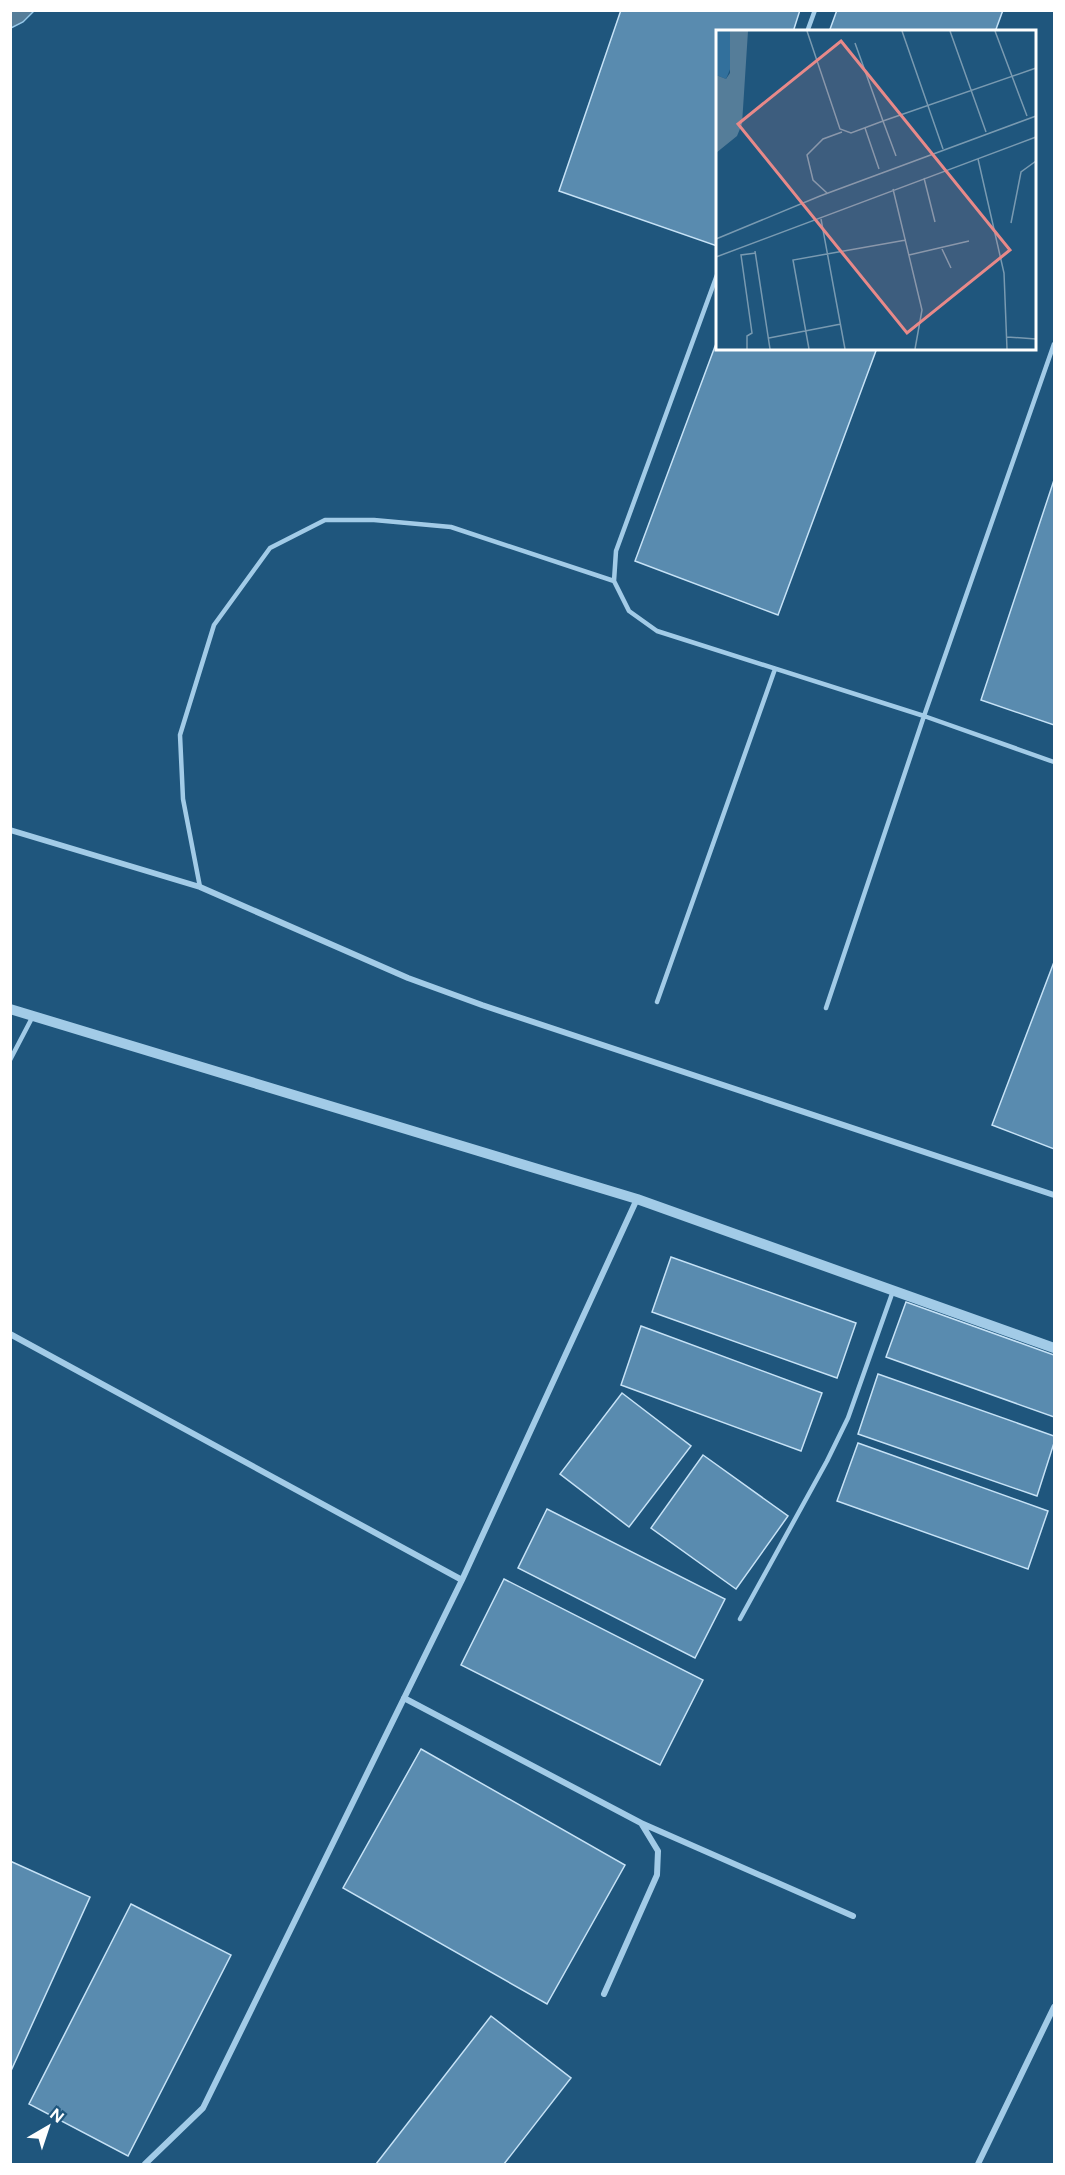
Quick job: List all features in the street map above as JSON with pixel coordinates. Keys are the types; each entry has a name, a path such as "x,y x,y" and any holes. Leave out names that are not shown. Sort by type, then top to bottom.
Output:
{"street":[{"path":"10,830 200,887 408,978 482,1005 1054,1195"},
{"path":"10,1009 637,1199 1054,1348"},
{"path":"146,2164 203,2108 462,1580 637,1199"},
{"path":"10,1334 462,1580"},
{"path":"404,1698 641,1823 853,1916"},
{"path":"604,1994 657,1875 658,1851 641,1823"},
{"path":"978,2164 1054,2007"}],"lane":[{"path":"808,30 815,10"},
{"path":"716,278 615,551 614,581 629,611 657,631 924,717 1054,762"},
{"path":"826,1008 924,717 1054,344"},
{"path":"200,887 183,799 180,735 214,625 270,548 326,520 374,520 451,527 614,581"},
{"path":"657,1002 775,669"},
{"path":"10,1060 33,1016"},
{"path":"740,1619 827,1461 848,1418 893,1291"}],"water":[{"path":"11,10 34,11 23,22 11,28"}],"building":[{"path":"621,10 800,10 794,30 716,30 716,246 559,191"},
{"path":"837,10 1003,10 996,30 830,30"},
{"path":"716,344 716,350 876,350 778,615 635,561"},
{"path":"1054,480 1054,725 981,700"},
{"path":"1054,962 1054,1149 992,1125"},
{"path":"671,1257 856,1323 837,1378 652,1312"},
{"path":"906,1302 1054,1355 1054,1417 886,1357"},
{"path":"641,1326 822,1393 801,1451 621,1385"},
{"path":"878,1374 1054,1436 1054,1443 1037,1496 858,1434"},
{"path":"622,1393 691,1446 629,1527 560,1474"},
{"path":"858,1443 1048,1511 1028,1569 837,1501"},
{"path":"703,1455 788,1516 736,1589 651,1528"},
{"path":"547,1509 725,1599 695,1658 518,1568"},
{"path":"504,1579 703,1680 660,1765 461,1665"},
{"path":"421,1749 625,1865 547,2004 343,1888"},
{"path":"10,1861 90,1897 10,2073"},
{"path":"131,1904 231,1955 128,2156 29,2104"},
{"path":"491,2016 571,2078 504,2164 376,2164"}]}
